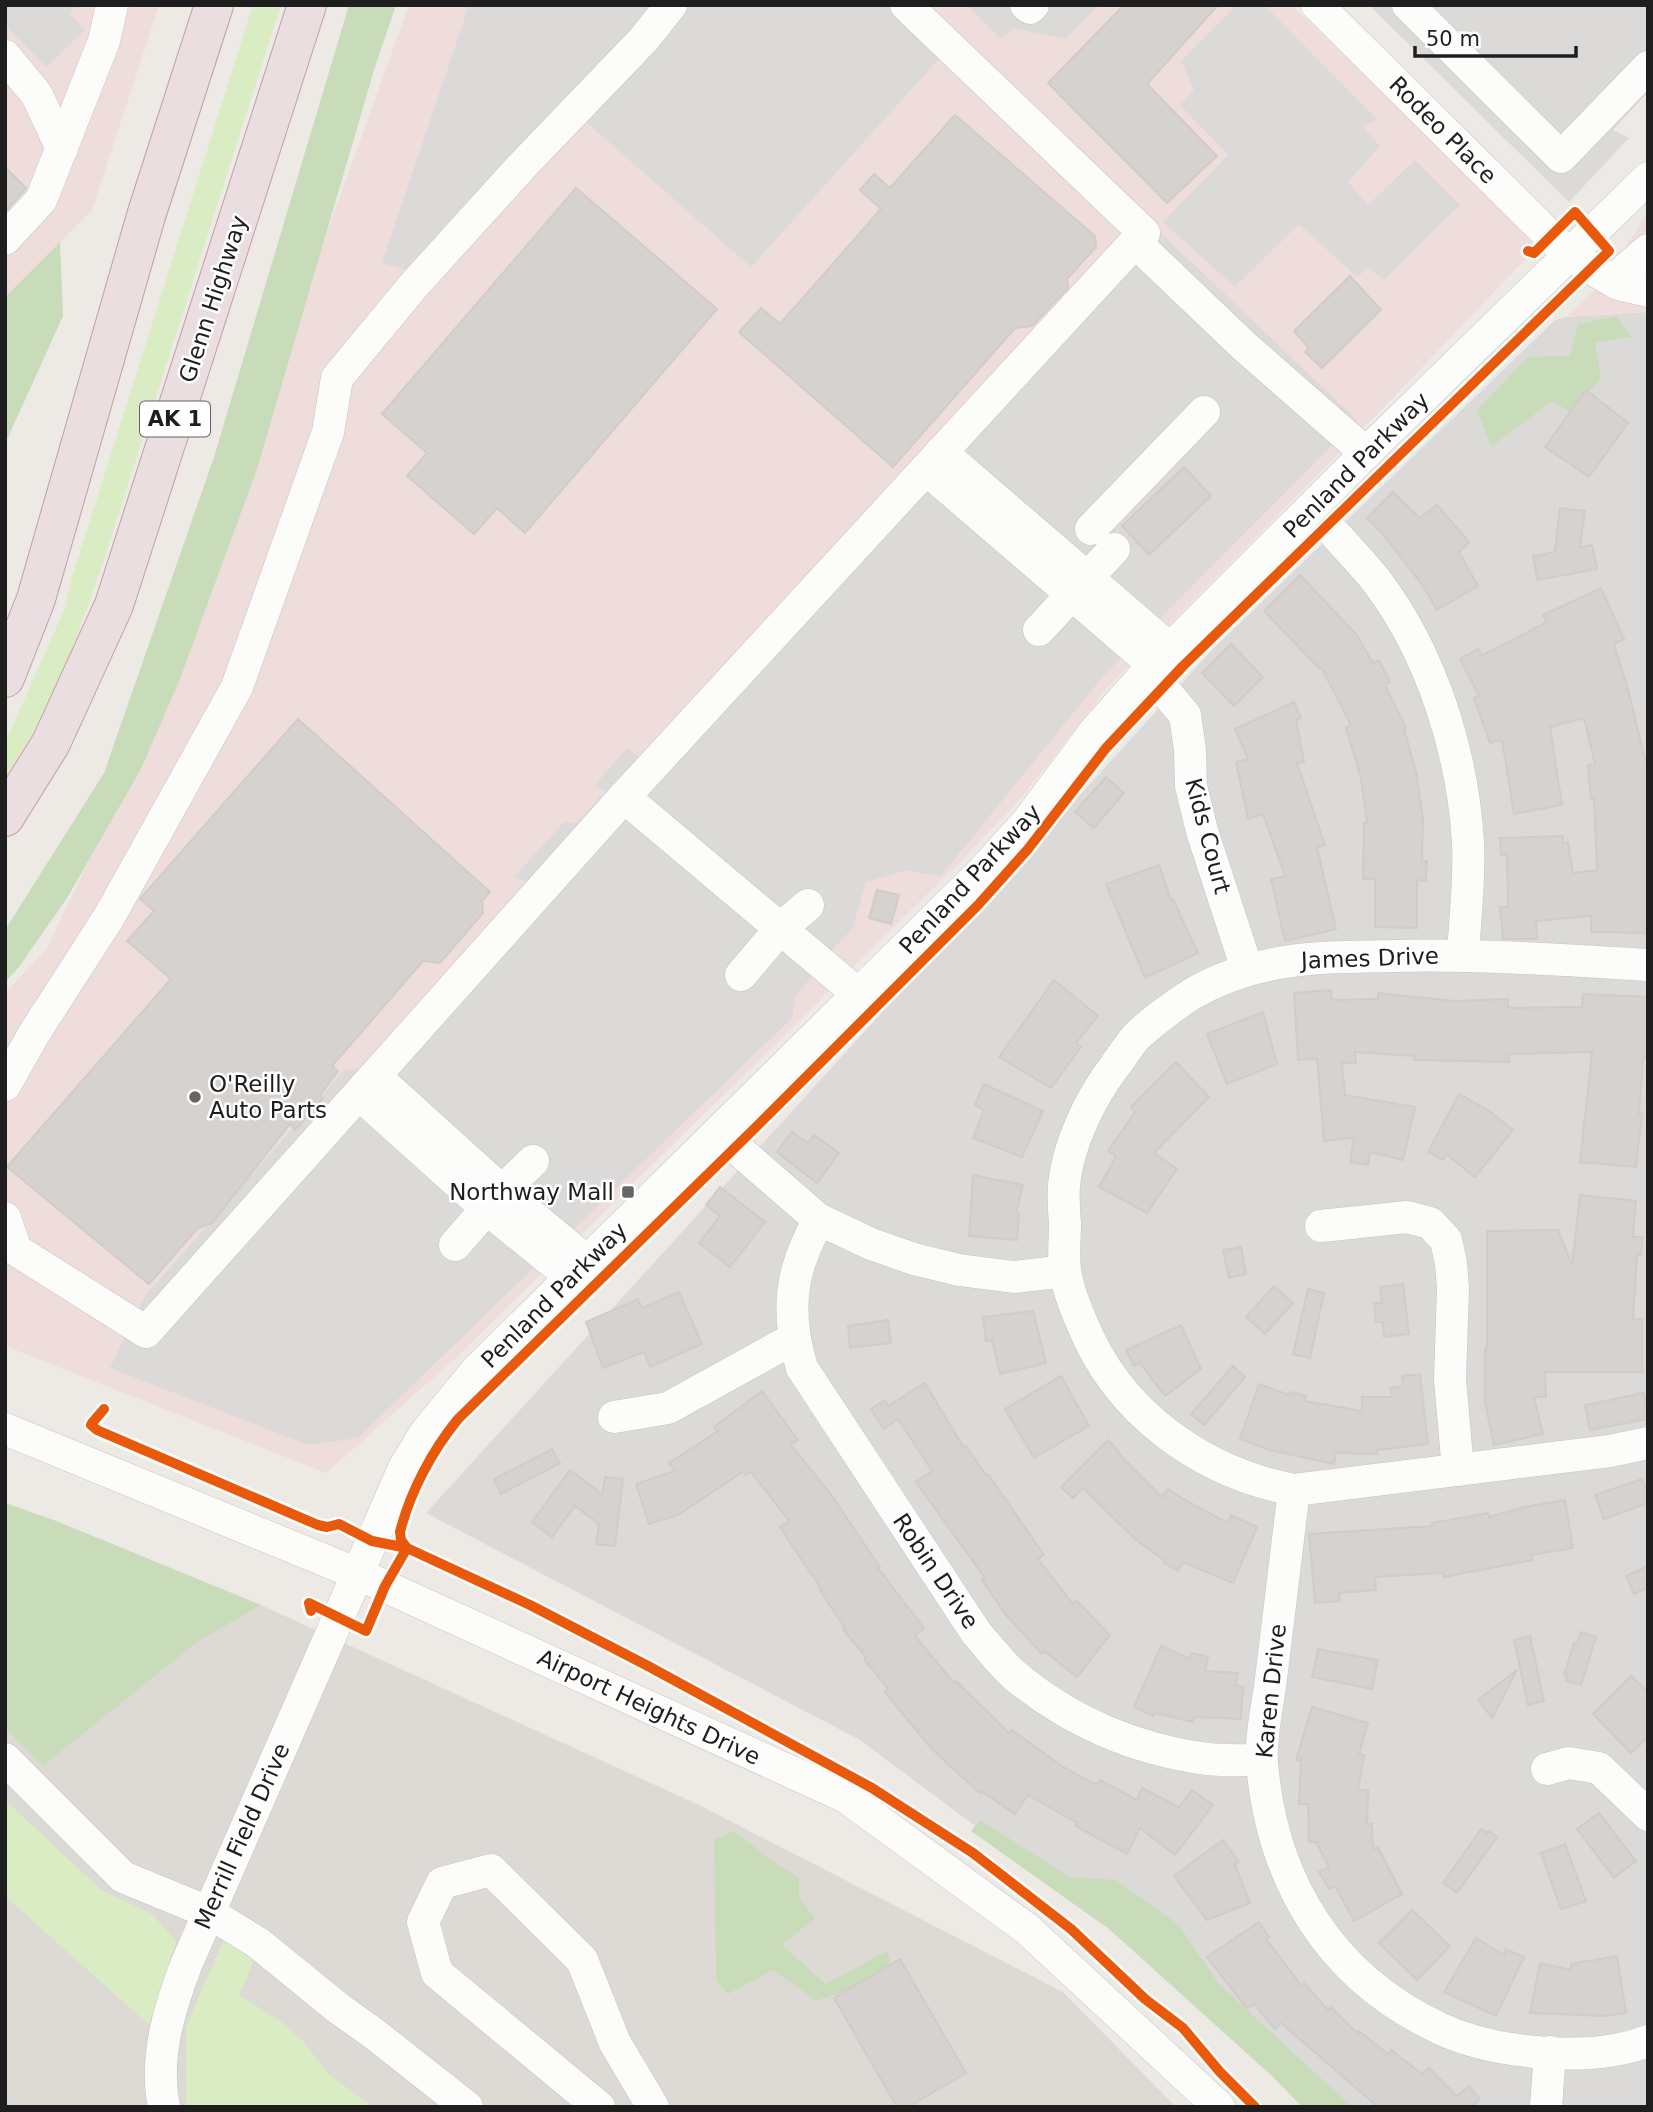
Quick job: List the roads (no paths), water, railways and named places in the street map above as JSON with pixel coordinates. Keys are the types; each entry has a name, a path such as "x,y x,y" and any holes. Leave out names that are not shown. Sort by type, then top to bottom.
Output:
{"highway":[{"path":"5,677 36,599 146,216 214,5"},
{"name":"Glenn Highway","path":"5,817 51,743 114,604 307,5"}],"street":[{"path":"5,239 41,200 104,41 112,5"},
{"path":"5,1085 35,1031 108,917 237,687 328,432 337,378 414,285 521,167 644,40 671,5"},
{"path":"5,1218 16,1250 146,1332 624,797 1144,233 906,5"},
{"path":"1026,5 1030,8 1033,5"},
{"name":"Rodeo Place","path":"1317,5 1569,255 1618,285 1648,291"},
{"path":"1408,5 1561,157 1648,67"},
{"path":"5,56 37,95 62,149"},
{"name":"Penland Parkway","path":"358,1574 404,1468 426,1432 477,1370 983,871 1028,821 1095,731 1157,662 1366,453 1648,178"},
{"path":"1135,242 1244,346 1366,453"},
{"path":"1610,279 1616,278 1648,250"},
{"path":"1039,630 1080,586 1103,539 1204,412"},
{"name":"Kids Court","path":"934,460 1080,586 1157,662 1185,715 1191,786 1202,831 1247,969"},
{"path":"1336,536 1379,584 1417,647 1439,699 1457,762 1468,844 1463,955"},
{"path":"624,797 858,994"},
{"path":"741,975 780,929 808,905"},
{"name":"James Drive","path":"1648,965 1463,955 1309,957 1247,969 1192,994 1138,1036 1100,1086 1077,1133 1064,1184 1065,1271 1088,1340 1110,1376 1166,1435 1199,1456 1253,1480 1294,1490 1610,1451 1648,1443"},
{"path":"367,1085 494,1199 580,1270"},
{"path":"719,1133 818,1219 882,1248 959,1270 1014,1276 1065,1271"},
{"path":"455,1245 494,1199 533,1161"},
{"path":"1321,1226 1407,1217 1430,1223 1446,1240 1453,1287 1450,1379 1458,1470"},
{"name":"Robin Drive","path":"818,1219 798,1266 792,1306 793,1339 802,1368 977,1634 1012,1672 1051,1703 1096,1728 1148,1746 1208,1759 1262,1760"},
{"path":"614,1417 668,1408 793,1339"},
{"name":"Airport Heights Drive","path":"5,1429 358,1574 846,1797 1027,1929 1219,2107"},
{"name":"Karen Drive","path":"1294,1490 1262,1760 1271,1823 1286,1872 1308,1915 1336,1954 1367,1984 1412,2016 1459,2038 1503,2049 1550,2052 1593,2052 1648,2041"},
{"name":"Merrill Field Drive","path":"164,2107 161,2066 172,2004 208,1912 358,1574"},
{"path":"5,1759 123,1877 208,1912 258,1943 467,2107"},
{"path":"1547,1769 1569,1763 1599,1768 1648,1815"},
{"path":"599,2107 437,1973 423,1922 442,1883 491,1870 582,1961 615,2043 653,2107"},
{"path":"1546,2107 1550,2052"}],"place":[{"name":"O'Reilly Auto Parts","path":"195,1097"},
{"name":"Northway Mall","path":"628,1192"}]}
